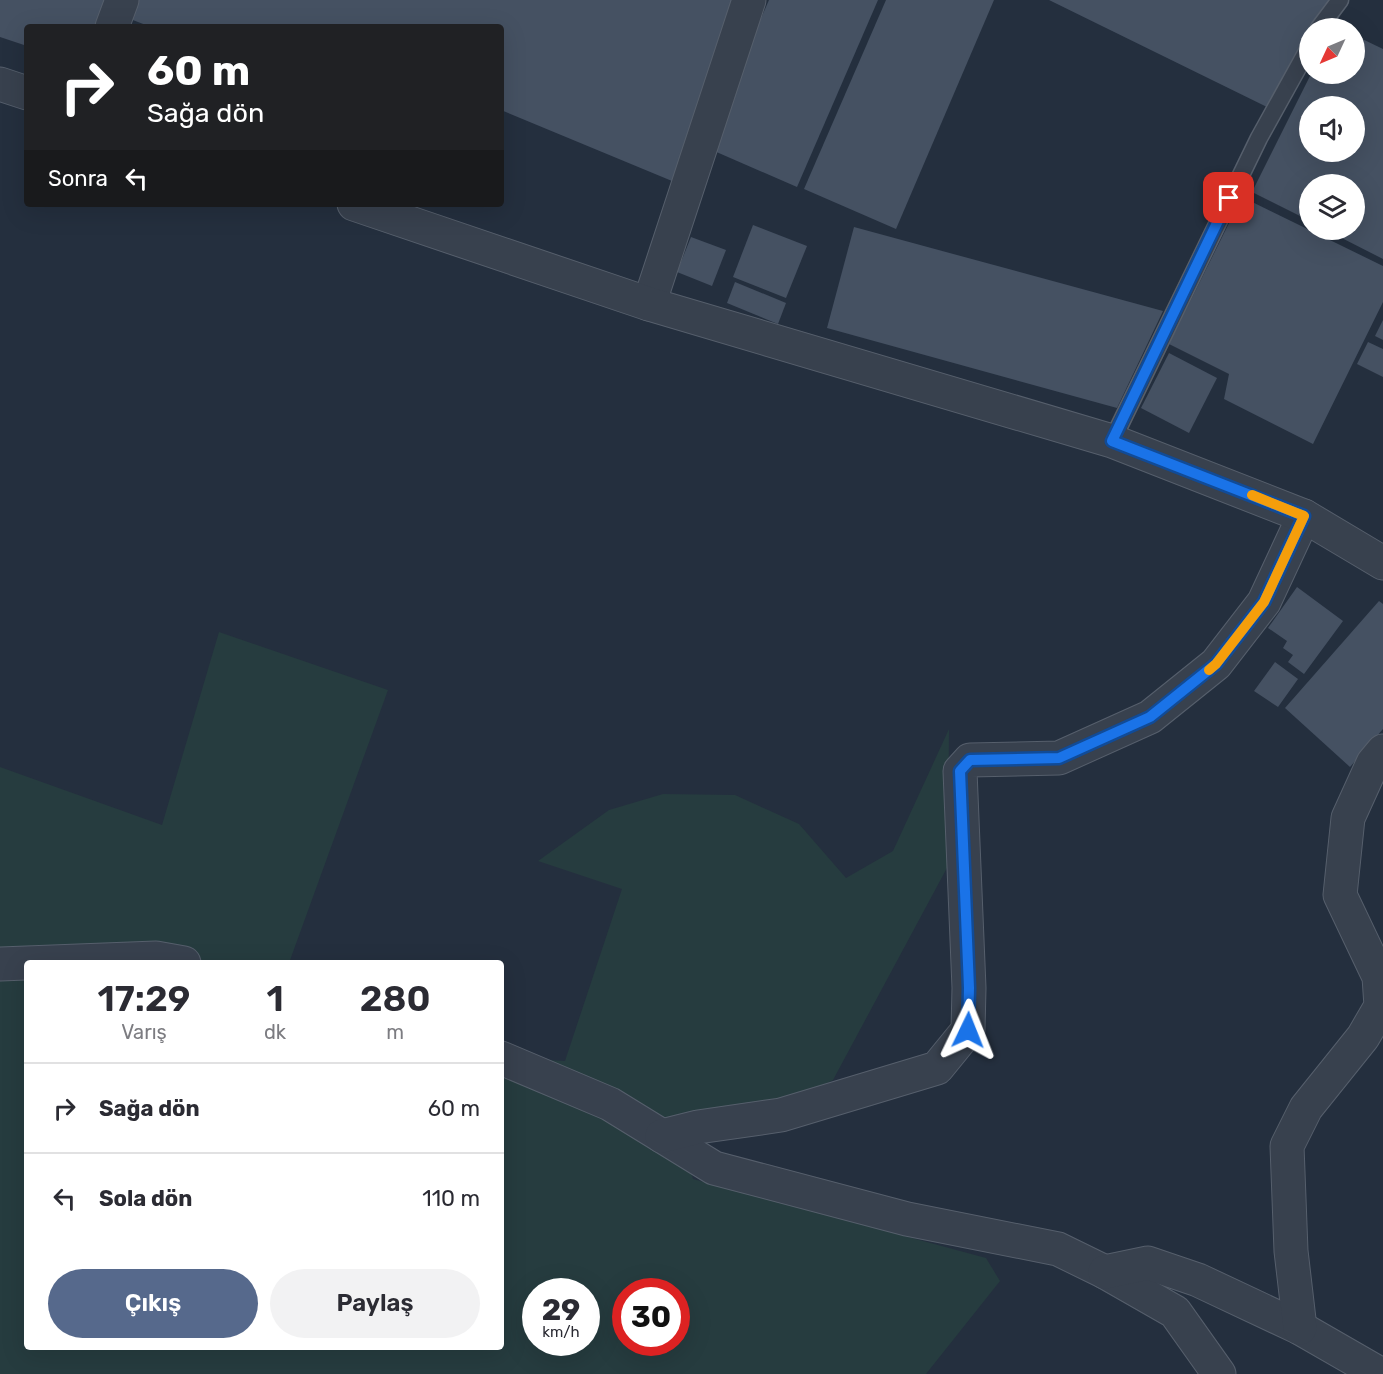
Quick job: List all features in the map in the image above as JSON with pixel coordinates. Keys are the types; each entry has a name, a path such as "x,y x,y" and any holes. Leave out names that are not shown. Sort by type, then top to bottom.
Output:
{"street":[{"path":"113,24 122,0"},
{"path":"649,304 749,0"},
{"path":"0,84 24,92"},
{"path":"363,207 649,304 1112,441 1304,516 1383,563"},
{"path":"662,1136 698,1127 782,1115 937,1068 968,1030 969,988 960,771 970,760 1059,758 1150,717 1216,664 1251,620 1264,602 1304,516"},
{"path":"1300,1328 1291,1251 1287,1146 1305,1108 1363,1037 1382,1006 1379,977 1340,895 1348,818 1373,763 1383,751"},
{"path":"104,960 156,958 167,960"},
{"path":"0,964 24,963"},
{"path":"504,1059 610,1104 714,1168 907,1219 1058,1249 1105,1272 1175,1312 1219,1374"},
{"path":"1105,1272 1148,1263 1198,1280 1300,1328 1380,1374"}],"lane":[{"path":"1326,18 1340,0"},
{"path":"1112,441 1258,138 1299,65"}],"green space":[{"path":"219,632 388,690 290,960 24,960 24,1350 504,1350 504,1057 565,1061 622,889 538,861 609,810 663,794 735,795 799,824 846,878 893,851 949,729 948,866 833,1080 780,1108 675,1122 693,1179 986,1258 1000,1281 926,1374 0,1374 0,767 162,825"}],"building":[{"path":"0,0 115,0 106,24 24,24 24,45 0,37"},
{"path":"131,0 736,0 672,181 504,111 504,24 143,24 125,17"},
{"path":"769,0 878,0 797,187 705,147"},
{"path":"886,0 994,0 896,229 804,189"},
{"path":"1049,0 1329,0 1319,18 1299,18 1299,53 1267,107"},
{"path":"1365,40 1383,49 1383,259 1346,240 1365,240 1365,174 1299,174 1299,216 1252,192 1299,98 1299,162 1365,162 1365,96 1300,96 1306,84 1365,84"},
{"path":"1242,197 1299,225 1299,240 1330,240 1383,266 1383,302 1313,444 1224,399 1229,374 1169,344"},
{"path":"753,225 807,246 786,298 733,277"},
{"path":"854,227 1163,311 1117,408 827,328"},
{"path":"691,237 726,250 712,286 677,272"},
{"path":"735,282 786,303 778,324 727,303"},
{"path":"1383,320 1383,340 1375,336"},
{"path":"1368,342 1383,349 1383,377 1357,364"},
{"path":"1169,353 1217,378 1189,433 1141,408"},
{"path":"1297,587 1343,621 1304,674 1288,662 1293,655 1283,648 1287,641 1268,628"},
{"path":"1379,601 1383,604 1383,729 1350,767 1285,708"},
{"path":"1275,662 1298,679 1278,707 1254,691"}],"slow traffic":[{"path":"1209,670 1264,602 1304,516 1252,495"}],"route":[{"path":"968,1030 969,988 960,771 970,760 1059,758 1150,717 1216,664 1264,602 1304,516 1112,441 1229,198"}]}
